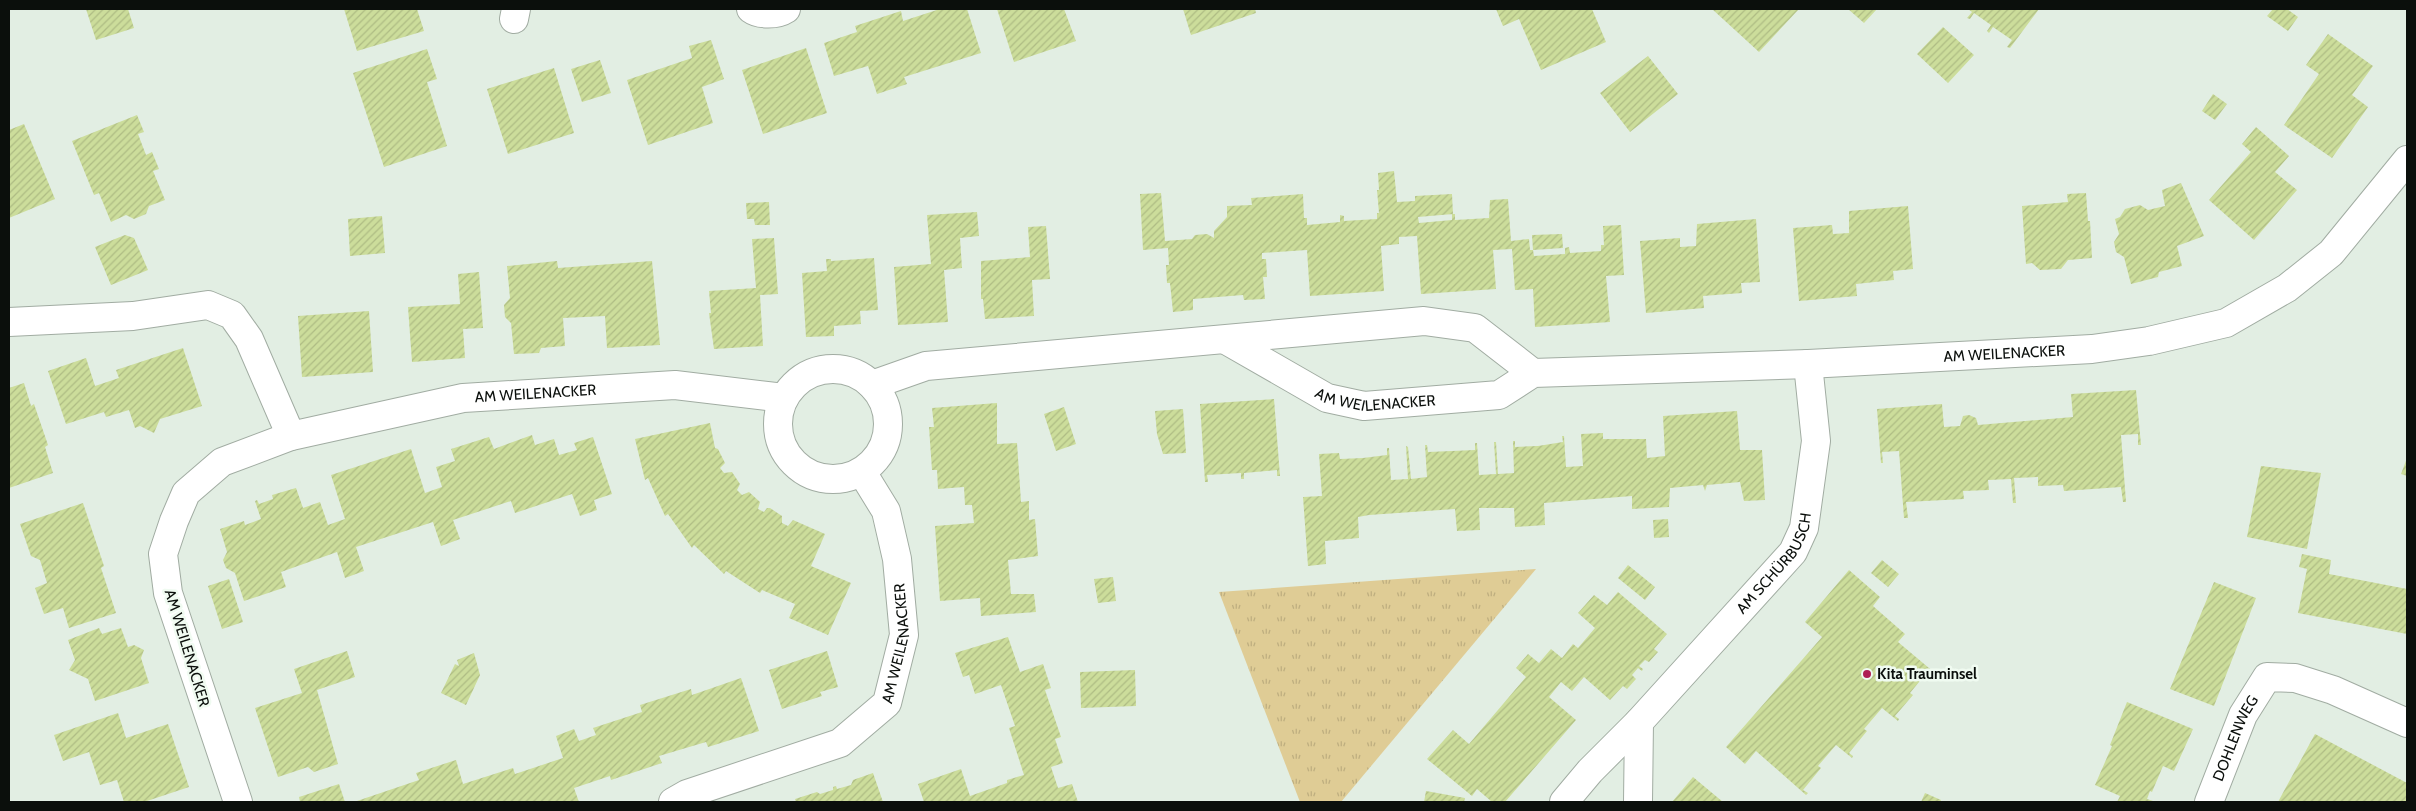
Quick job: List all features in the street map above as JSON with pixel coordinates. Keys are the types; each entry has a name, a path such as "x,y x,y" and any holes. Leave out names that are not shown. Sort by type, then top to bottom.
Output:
{"street":[{"path":"751,9 756,13 781,13 786,9"},
{"name":"AM WEILENACKER","path":"1226,340 1327,398 1364,406 1499,395 1534,373 1808,364 2092,349 2150,341 2226,323 2287,288 2332,252 2407,160"},
{"path":"9,322 133,316 208,305 232,314 249,339 291,436"},
{"path":"872,385 926,366 1424,321 1475,328 1534,373"},
{"name":"AM SCHÜRBUSCH","path":"1564,802 1590,771 1639,722 1793,552 1804,528 1816,441 1808,364"},
{"path":"841,369 857,374 872,385 882,397 887,413 888,430 884,446 875,461 862,472 845,478 827,479 810,474 795,464 784,450 778,433 778,415 784,398 794,384 808,375 824,370 841,369"},
{"name":"AM WEILENACKER","path":"238,802 168,593 163,554 186,493 222,462 291,436 463,398 675,385 784,398"},
{"name":"AM WEILENACKER","path":"673,802 688,794 840,743 887,703 904,635 897,558 886,511 862,472"},
{"name":"DOHLENWEG","path":"2209,802 2243,715 2267,676 2295,678 2333,690 2407,723"},
{"path":"1638,802 1639,722"}],"green space":[{"path":"1536,569 1341,802 1300,802 1219,592"}],"building":[{"path":"86,9 128,9 134,28 96,40"},
{"path":"344,9 417,9 424,31 357,51"},
{"path":"940,9 967,9 981,53 904,77 907,84 877,94 868,66 834,76 824,43 857,32 855,26 901,11 903,21"},
{"path":"997,9 1064,9 1076,41 1014,62"},
{"path":"1183,9 1255,9 1256,13 1191,35"},
{"path":"1496,9 1592,9 1606,42 1541,70 1519,19 1503,26"},
{"path":"1712,9 1799,9 1759,52"},
{"path":"1848,9 1877,9 1864,23"},
{"path":"1968,9 2039,9 2010,48 2007,47 2012,40 1993,27 1989,33 1987,31 1991,25 1974,13 1970,19 1967,18 1972,12"},
{"path":"2273,9 2287,9 2298,17 2288,31 2267,16"},
{"path":"1943,27 1974,55 1948,83 1917,54"},
{"path":"2328,34 2373,66 2352,95 2368,107 2332,158 2284,125 2319,74 2306,65"},
{"path":"711,40 724,79 702,87 713,123 648,145 627,80 692,58 689,46"},
{"path":"806,48 827,113 763,134 742,70"},
{"path":"427,49 437,79 427,82 447,146 384,167 353,73"},
{"path":"1648,56 1678,94 1630,132 1600,93"},
{"path":"600,60 611,93 582,102 571,69"},
{"path":"554,68 574,133 508,154 487,89"},
{"path":"2213,94 2227,104 2215,120 2202,111"},
{"path":"137,115 144,132 138,134 146,155 152,152 159,169 153,171 165,200 149,206 146,214 134,219 126,215 111,222 99,193 94,195 72,141"},
{"path":"24,124 55,199 9,218 9,130"},
{"path":"2256,127 2289,156 2275,172 2297,190 2254,240 2209,200 2251,152 2242,144"},
{"path":"1394,171 1397,202 1415,201 1415,196 1452,194 1455,220 1489,218 1490,200 1508,199 1511,241 1529,239 1530,250 1533,250 1534,256 1565,254 1565,248 1569,247 1570,253 1601,251 1601,245 1604,245 1603,226 1621,225 1624,275 1606,276 1610,322 1535,327 1533,289 1515,290 1512,249 1493,250 1496,289 1421,294 1417,236 1399,237 1399,244 1381,246 1384,291 1310,296 1307,250 1262,253 1262,259 1266,259 1267,277 1263,277 1265,299 1244,300 1243,295 1193,299 1193,310 1173,312 1170,283 1167,283 1166,265 1169,265 1168,248 1143,250 1140,194 1161,193 1165,241 1192,239 1195,235 1207,234 1214,238 1214,231 1227,217 1227,206 1252,205 1251,198 1303,194 1304,218 1307,218 1307,225 1340,222 1340,215 1344,216 1344,221 1377,219 1377,213 1379,213 1378,173","holes":["1452,214 1452,220 1419,223 1418,217"]},
{"path":"2181,183 2204,236 2177,246 2182,266 2159,272 2158,277 2131,284 2124,257 2116,252 2114,242 2119,234 2115,219 2120,217 2125,209 2140,205 2148,210 2165,206 2162,190"},
{"path":"2086,193 2092,258 2068,260 2061,269 2040,270 2032,263 2026,264 2022,206 2068,202 2067,194"},
{"path":"769,202 770,225 755,225 754,219 747,219 746,203"},
{"path":"1908,206 1913,269 1893,271 1894,280 1856,284 1857,296 1799,301 1793,228 1832,225 1833,234 1849,233 1849,211"},
{"path":"977,212 979,236 960,238 962,268 944,270 948,322 898,325 894,267 931,264 927,215"},
{"path":"382,216 385,253 350,256 348,219"},
{"path":"1756,219 1760,282 1741,283 1742,293 1703,296 1704,308 1646,313 1640,241 1680,238 1680,247 1696,246 1697,224"},
{"path":"1046,226 1050,279 1032,280 1034,316 985,319 983,299 981,299 981,261 1030,257 1028,227"},
{"path":"1562,234 1563,248 1533,250 1532,235"},
{"path":"125,235 134,238 148,270 111,285 95,247"},
{"path":"774,238 778,294 760,295 763,346 714,349 709,313 711,313 709,291 756,288 752,239"},
{"path":"874,258 878,310 860,311 861,324 834,326 834,336 806,337 802,273 827,271 826,259 831,259 831,261"},
{"path":"557,261 558,268 652,261 660,345 607,348 605,316 563,318 565,346 541,348 539,353 514,354 511,323 505,317 504,305 510,298 507,266"},
{"path":"479,272 483,328 463,329 465,358 412,362 408,307 460,304 458,274"},
{"path":"369,311 373,372 302,377 298,316"},
{"path":"183,348 202,406 160,419 154,433 140,426 135,428 129,410 106,417 104,412 66,424 48,371 86,358 95,386 119,378 116,370"},
{"path":"24,383 31,406 34,404 48,445 45,447 53,473 9,488 9,388"},
{"path":"2136,390 2141,445 2138,445 2138,434 2121,435 2126,502 2123,502 2121,487 2064,491 2063,485 2038,486 2038,477 2014,478 2016,503 2013,503 2011,479 1988,480 1989,490 1963,491 1964,499 1906,502 1908,518 1904,518 1899,451 1882,452 1883,463 1881,463 1877,409 1942,404 1944,427 1960,426 1963,416 1969,415 1976,418 1978,425 2073,417 2071,394"},
{"path":"1274,399 1280,476 1277,476 1277,470 1244,473 1244,479 1241,479 1241,473 1207,475 1208,482 1205,482 1200,404"},
{"path":"997,403 997,444 1017,443 1021,502 1029,501 1029,520 1035,519 1038,556 1008,560 1011,594 1034,594 1036,612 981,616 980,598 940,601 935,526 974,523 972,505 965,505 964,487 938,489 937,470 932,470 929,427 934,427 932,408"},
{"path":"1064,407 1076,444 1056,451 1044,414"},
{"path":"1183,409 1186,453 1163,454 1157,434 1155,411"},
{"path":"1737,411 1740,450 1762,450 1765,500 1744,501 1740,482 1707,485 1705,491 1703,485 1670,488 1669,507 1632,509 1632,496 1544,503 1545,525 1515,527 1514,508 1479,508 1480,530 1457,531 1455,509 1369,515 1358,517 1359,538 1325,541 1326,564 1308,566 1303,497 1322,496 1319,454 1339,453 1340,459 1363,458 1387,455 1387,448 1389,448 1391,480 1408,479 1406,446 1408,447 1411,479 1427,477 1425,445 1427,445 1428,452 1475,450 1475,443 1477,443 1479,475 1496,474 1494,442 1496,442 1498,474 1514,473 1513,441 1515,441 1515,447 1538,446 1563,442 1562,436 1564,436 1566,467 1583,466 1581,434 1603,433 1603,439 1646,439 1647,458 1665,456 1663,416"},
{"path":"710,423 715,448 718,449 725,463 720,468 724,473 732,472 740,484 737,490 742,495 749,492 760,502 758,509 764,512 767,508 770,508 782,516 782,523 788,526 793,520 825,534 811,566 851,583 828,635 789,618 795,604 762,590 760,593 726,571 724,574 694,545 692,548 668,514 665,516 648,478 645,480 635,439"},
{"path":"532,435 535,445 554,439 559,455 577,450 574,443 593,437 612,494 594,500 597,510 580,516 572,494 515,513 511,501 453,520 460,539 441,546 433,522 356,547 364,571 345,578 337,552 281,572 286,587 244,601 235,573 226,568 223,560 227,552 220,529 244,521 245,525 261,519 255,501 257,500 259,504 273,499 272,495 296,488 303,508 320,502 328,525 345,519 331,475 411,449 425,493 442,487 436,467 455,461 451,449 489,437 494,449"},
{"path":"2407,458 2407,476 2401,474"},
{"path":"2261,466 2321,473 2307,549 2247,537"},
{"path":"83,503 104,566 101,568 116,613 69,628 63,608 44,614 35,588 47,583 40,560 31,556 20,524"},
{"path":"1668,519 1669,537 1654,538 1653,520"},
{"path":"2302,554 2331,560 2329,574 2407,589 2407,634 2298,613 2307,569 2299,567"},
{"path":"1882,560 1899,574 1888,587 1871,573"},
{"path":"1628,565 1655,587 1645,600 1618,578"},
{"path":"1849,570 1880,597 1873,606 1905,634 1898,642 1942,679 1940,681 1928,671 1910,693 1913,695 1895,716 1899,719 1898,721 1882,708 1864,729 1867,731 1849,753 1853,756 1852,758 1836,745 1818,766 1821,768 1803,790 1808,793 1806,795 1756,751 1745,764 1726,747 1822,637 1805,622"},
{"path":"1113,577 1116,601 1098,603 1094,579"},
{"path":"229,579 243,622 222,629 208,586"},
{"path":"2214,582 2256,598 2214,706 2170,689"},
{"path":"1618,592 1667,634 1654,649 1658,652 1649,662 1645,660 1639,666 1643,669 1642,671 1638,668 1632,675 1636,679 1627,689 1623,686 1610,700 1584,677 1572,691 1561,682 1549,697 1576,720 1505,802 1492,802 1477,789 1472,796 1427,759 1453,730 1469,744 1526,677 1516,668 1528,654 1539,663 1551,649 1562,658 1573,644 1578,648 1595,628 1578,613 1594,595 1607,605"},
{"path":"99,628 102,634 121,628 128,647 134,645 144,650 141,658 149,683 95,701 88,679 69,670 75,660 68,640"},
{"path":"1008,637 1020,672 1043,664 1051,688 1045,690 1061,737 1055,739 1063,763 1051,767 1058,788 1072,784 1078,802 924,802 918,784 961,769 970,796 1007,783 1007,780 1024,775 1009,728 1015,726 1001,685 975,694 969,675 963,677 955,653"},
{"path":"347,651 355,677 317,690 338,764 314,772 308,767 278,777 255,708 302,693 294,669"},
{"path":"827,651 838,687 820,692 822,696 782,709 769,670"},
{"path":"474,653 480,675 466,705 441,693 455,664 459,666 457,660"},
{"path":"1135,670 1136,706 1081,708 1080,672"},
{"path":"741,678 759,731 708,747 706,742 659,756 662,763 611,780 610,776 574,788 579,802 354,802 419,780 416,773 456,760 463,784 513,768 515,774 563,758 556,736 574,729 579,741 596,735 593,728 642,712 640,705 691,689 692,695"},
{"path":"2127,702 2193,729 2174,771 2163,766 2152,792 2150,791 2147,799 2156,802 2117,802 2120,796 2095,785 2112,746 2110,745"},
{"path":"118,713 126,738 168,724 189,787 144,802 124,802 117,780 100,785 89,752 63,761 54,735"},
{"path":"2315,734 2407,783 2407,802 2278,802"},
{"path":"873,773 883,802 796,802 795,799 817,792 820,794 833,790 833,787 836,786 837,789 851,785 853,780"},
{"path":"1693,777 1723,802 1672,802"},
{"path":"339,784 345,802 300,802 299,797"},
{"path":"1426,791 1465,798 1464,802 1424,802"},
{"path":"1925,793 1941,800 1940,802 1921,802"}],"place":[{"name":"Kita Trauminsel","path":"1867,674"}]}
